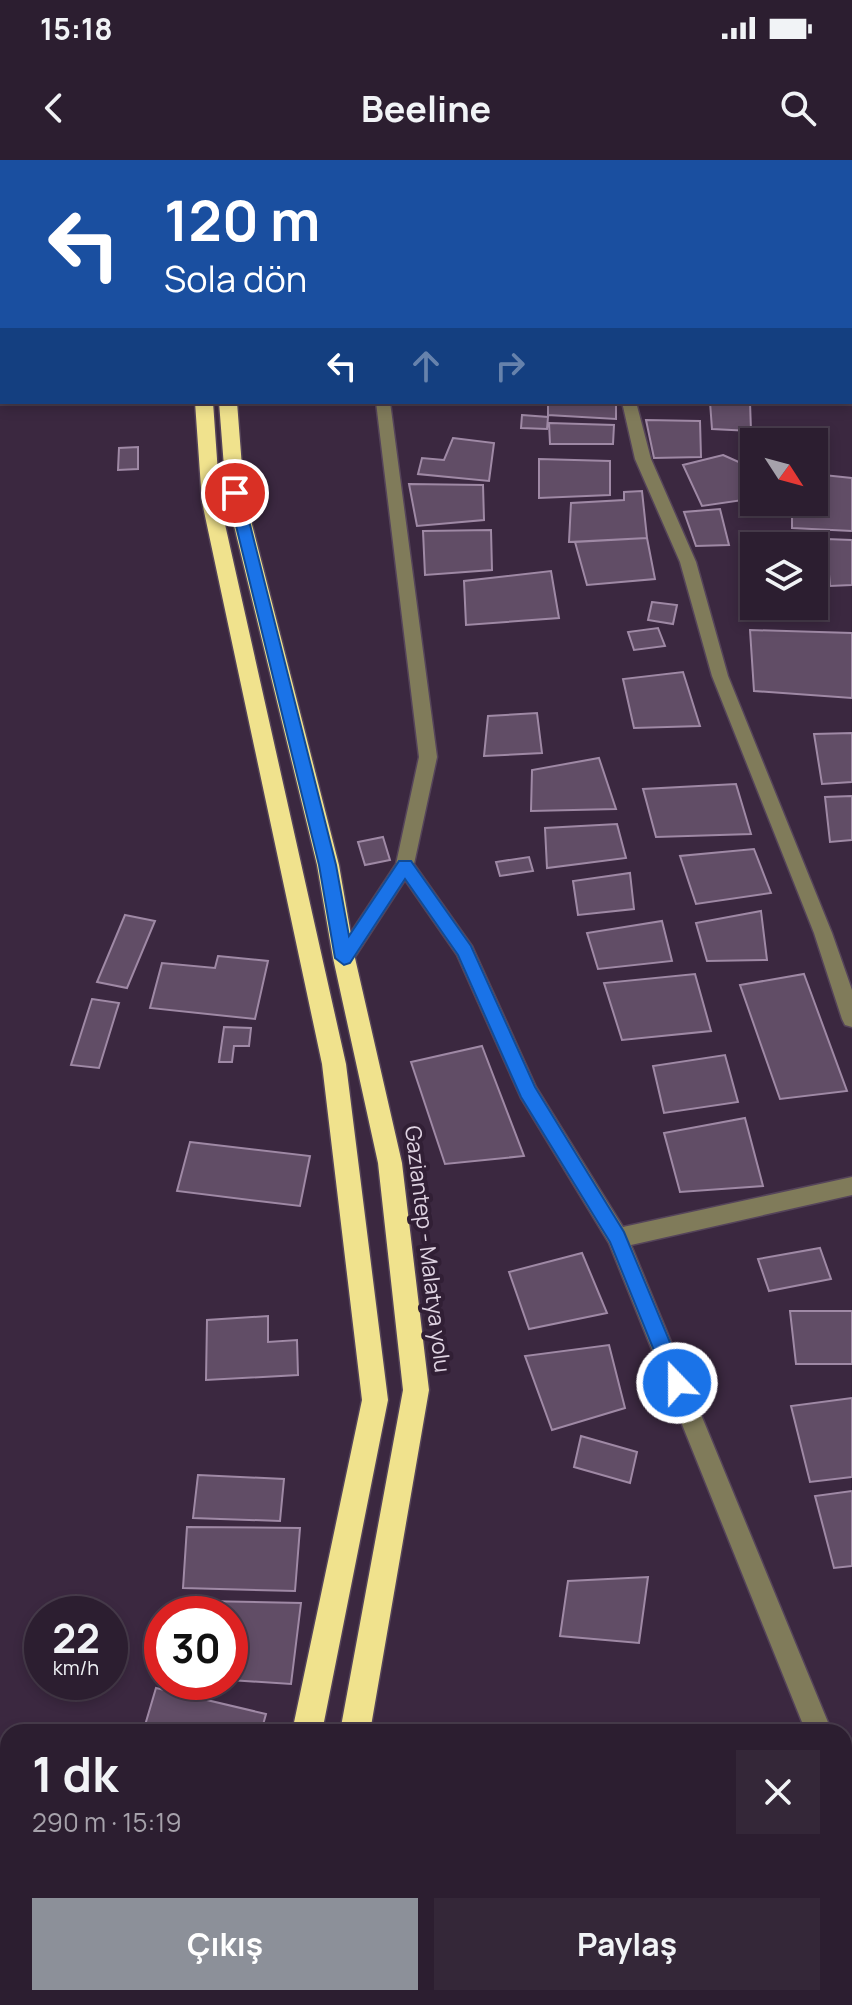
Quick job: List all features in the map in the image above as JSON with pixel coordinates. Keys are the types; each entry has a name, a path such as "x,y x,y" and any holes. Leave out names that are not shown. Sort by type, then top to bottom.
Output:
{"highway":[{"path":"204,404 211,502 334,1064 375,1400 309,1724"},
{"name":"Gaziantep - Malatya yolu","path":"228,404 235,493 328,865 344,958 390,1163 416,1390 356,1724"}],"street":[{"path":"344,958 405,865 428,757 383,404"},
{"path":"629,404 643,459 688,562 720,676 823,933 852,1019"},
{"path":"405,865 465,951 528,1092 618,1238 816,1724"},
{"path":"618,1238 852,1186"}],"building":[{"path":"548,404 616,404 616,419 548,415"},
{"path":"710,404 750,404 751,428 712,429"},
{"path":"522,415 548,417 547,429 521,428"},
{"path":"646,420 700,421 701,457 654,458"},
{"path":"549,423 614,425 613,444 550,444"},
{"path":"453,438 494,443 489,481 418,474 422,458 444,460"},
{"path":"138,447 138,469 118,470 119,448"},
{"path":"723,455 740,463 740,500 702,506 683,465"},
{"path":"539,459 610,461 610,495 539,498"},
{"path":"828,475 852,478 852,531 792,528 792,516 828,516"},
{"path":"409,484 483,485 484,520 417,526"},
{"path":"642,491 647,538 569,542 571,503 624,500 624,492"},
{"path":"720,509 729,545 696,546 684,512"},
{"path":"491,530 492,570 425,575 423,531"},
{"path":"647,538 655,579 587,585 575,542"},
{"path":"828,539 852,540 852,585 830,586"},
{"path":"551,571 559,618 466,625 464,581"},
{"path":"652,602 677,605 673,624 648,620"},
{"path":"658,628 665,646 634,650 628,632"},
{"path":"750,630 852,633 852,698 754,691"},
{"path":"683,672 700,726 634,728 623,679"},
{"path":"537,713 542,753 484,756 488,716"},
{"path":"852,733 852,782 822,784 814,734"},
{"path":"599,758 616,809 531,811 532,770"},
{"path":"736,784 751,834 656,837 643,789"},
{"path":"852,796 852,840 830,842 825,797"},
{"path":"617,824 626,858 547,868 545,828"},
{"path":"383,837 390,860 365,865 358,842"},
{"path":"754,849 771,893 696,904 680,856"},
{"path":"529,857 533,871 500,876 496,862"},
{"path":"630,873 634,909 578,915 573,881"},
{"path":"761,911 767,960 707,961 696,923"},
{"path":"125,915 155,921 127,988 97,982"},
{"path":"662,921 672,961 598,969 587,933"},
{"path":"218,956 268,961 255,1019 150,1008 162,963 215,968"},
{"path":"695,974 711,1031 622,1040 604,983"},
{"path":"804,974 847,1091 780,1099 740,985"},
{"path":"92,999 119,1003 99,1068 71,1065"},
{"path":"224,1027 251,1028 249,1046 234,1046 232,1062 219,1062"},
{"path":"482,1046 524,1156 445,1164 411,1062"},
{"path":"725,1055 738,1102 664,1113 653,1066"},
{"path":"745,1118 763,1186 680,1192 664,1133"},
{"path":"190,1142 310,1156 300,1206 177,1191"},
{"path":"820,1248 831,1279 769,1291 758,1259"},
{"path":"582,1253 607,1313 529,1329 509,1272"},
{"path":"790,1311 852,1311 852,1364 796,1364"},
{"path":"268,1316 268,1342 297,1340 298,1375 206,1380 207,1320"},
{"path":"609,1345 625,1408 552,1430 525,1356"},
{"path":"852,1398 852,1477 810,1482 791,1406"},
{"path":"581,1436 637,1452 630,1483 574,1467"},
{"path":"198,1475 284,1479 280,1521 193,1518"},
{"path":"852,1491 852,1566 834,1568 815,1496"},
{"path":"187,1527 300,1528 295,1591 183,1588"},
{"path":"648,1577 639,1643 560,1636 568,1581"},
{"path":"248,1602 301,1603 291,1684 248,1681"},
{"path":"152,1700 207,1700 266,1714 263,1724 145,1724"}],"route":[{"path":"235,493 277,671 328,865 344,958 405,865 465,951 528,1092 618,1238 677,1383"}]}
